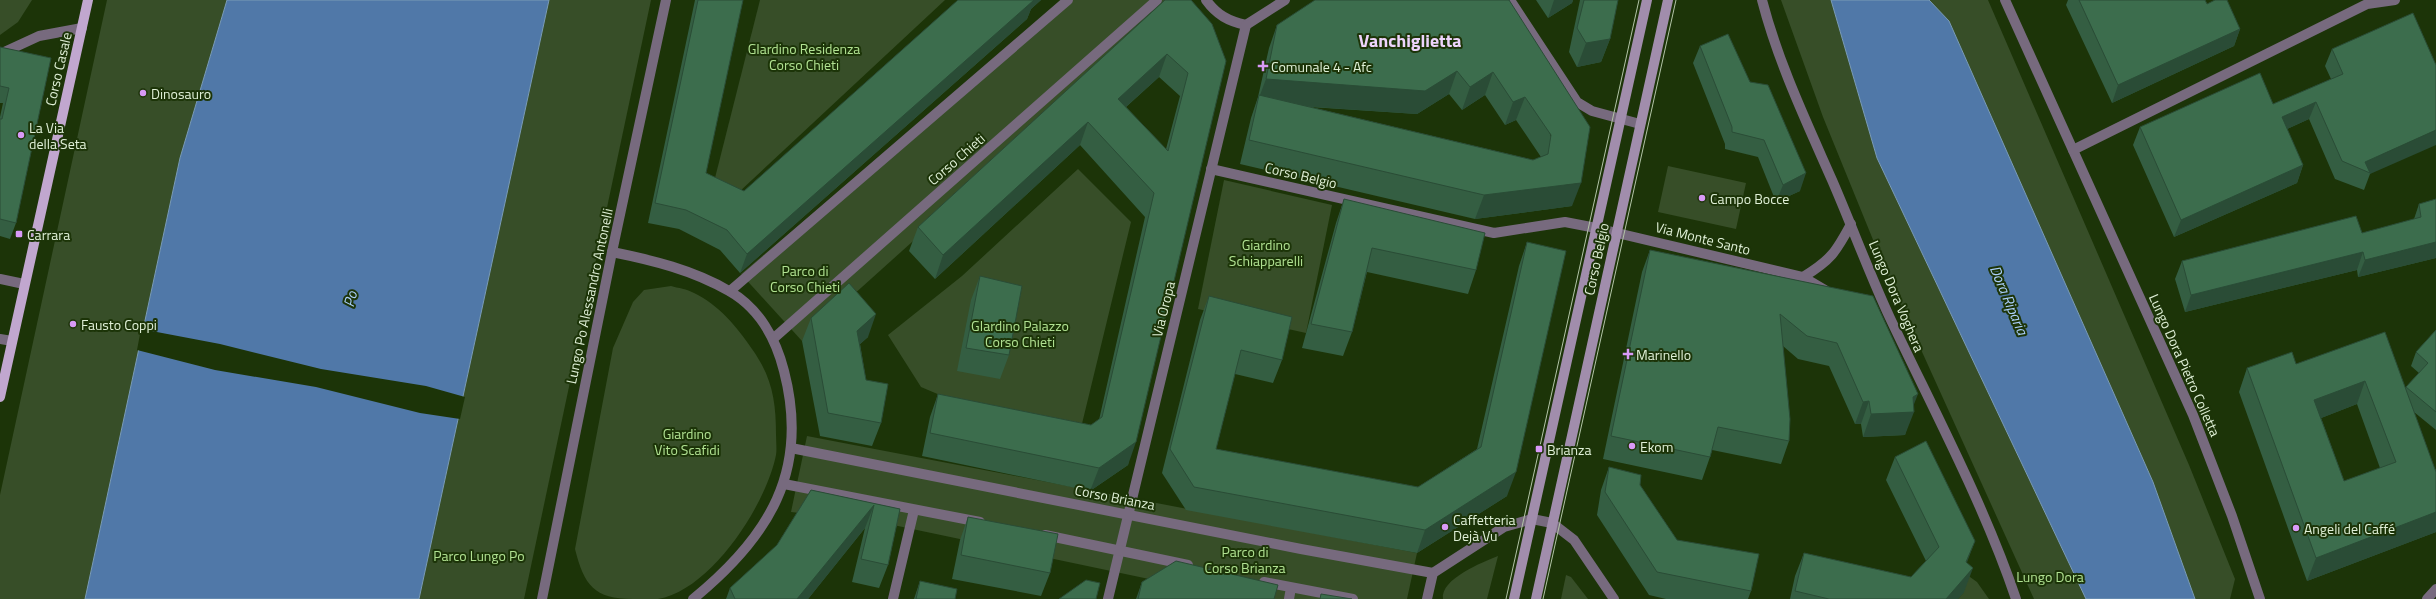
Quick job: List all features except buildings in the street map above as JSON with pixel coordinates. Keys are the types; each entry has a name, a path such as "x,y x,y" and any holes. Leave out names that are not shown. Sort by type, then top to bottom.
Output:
{"main road":[{"name":"Corso Casale","path":"0,398 88,0"},
{"name":"Corso Belgio","path":"1514,599 1647,0"},
{"name":"Corso Belgio","path":"1536,599 1668,0"}],"street":[{"name":"Lungo Po Alessandro Antonelli","path":"542,599 612,252 666,0"},
{"path":"730,291 1068,0"},
{"name":"Corso Chieti","path":"774,338 1157,0"},
{"path":"1206,0 1216,12 1230,21 1246,25 1285,0"},
{"path":"1510,0 1577,102 1592,111 1640,124"},
{"name":"Lungo Dora Voghera","path":"1762,0 1780,59 1852,224 1885,307 1964,473 2008,576 2016,599"},
{"name":"Lungo Dora Pietro Colletta","path":"2005,0 2193,415 2215,470 2260,598"},
{"path":"2073,150 2367,4 2394,0"},
{"name":"Via Oropa","path":"1108,599 1246,25"},
{"name":"Corso Casale","path":"0,54 39,36 82,28"},
{"name":"Corso Belgio","path":"1211,169 1494,233 1565,222 1596,228"},
{"path":"1803,277 1828,261 1837,251 1852,224"},
{"name":"Via Monte Santo","path":"1596,228 1803,277 1824,290 1838,293"},
{"path":"612,252 651,260 689,272 730,291 755,312 774,338 790,392 793,428 790,466 775,505 745,550 716,580 693,599"},
{"path":"0,279 24,284"},
{"path":"1872,303 1885,307"},
{"path":"0,339 12,341"},
{"name":"Corso Brianza","path":"791,448 1128,513 1301,549 1433,573"},
{"path":"784,484 990,524"},
{"path":"893,599 914,510"},
{"path":"1426,599 1433,573 1504,527 1532,519 1552,524 1574,540 1614,599"},
{"path":"1036,533 1202,568"},
{"path":"1254,579 1291,588 1353,599"},
{"path":"1289,599 1291,588"},
{"path":"2427,599 2436,589"}],"green space":[{"path":"0,0 32,0 18,22 0,35"},
{"path":"107,0 227,0 180,158 85,599 0,599 0,495"},
{"name":"Parco Lungo Po","path":"549,0 651,0 524,599 419,599"},
{"name":"GIardino Residenza Corso Chieti","path":"760,0 945,0 739,192 715,178"},
{"name":"Parco di Corso Chieti","path":"1066,0 1181,0 802,341 741,274"},
{"name":"Lungo Dora","path":"1781,0 1831,0 1877,158 2086,599 2034,599 1889,279 1823,117"},
{"path":"1929,0 1988,0 2189,465 2235,579 2230,599 2195,599 2153,482 1949,21"},
{"name":"Campo Bocce","path":"1668,166 1746,183 1736,229 1658,212"},
{"name":"GIardino Palazzo Corso Chieti","path":"1078,169 1131,222 1080,432 947,398 921,387 888,335 962,276"},
{"name":"Giardino Schiapparelli","path":"1224,180 1332,205 1306,333 1198,309"},
{"name":"Giardino Vito Scafidi","path":"671,286 691,292 711,303 727,317 759,359 768,379 774,400 776,455 761,497 733,542 716,563 697,580 678,592 658,599 620,598 600,593 593,588 582,572 575,549 613,348 633,302 644,290"},
{"name":"Parco di Corso Brianza","path":"807,436 1417,553 1407,599 1244,599 879,522 791,512"},
{"path":"1498,556 1487,599 1443,599 1444,592 1448,585 1455,578 1473,567"},
{"path":"1963,572 1977,582 1989,599 1958,599 1964,592"},
{"path":"1566,575 1571,577 1588,599 1561,599"}],"water":[{"name":"Po","path":"227,0 549,0 419,599 85,599 180,158"},
{"name":"Dora Riparia","path":"1831,0 1929,0 1949,21 2153,482 2195,599 2086,599 1877,158"}],"pier":[{"path":"141,329 220,344 321,369 426,386 465,397 460,419 420,413 316,387 215,370 137,350"}],"tram line":[{"path":"1506,599 1639,0"},
{"path":"1543,599 1676,0"}],"place":[{"name":"Comunale 4 - Afc","path":"1263,66"},
{"name":"Dinosauro","path":"143,93"},
{"name":"La Via della Seta","path":"21,135"},
{"name":"Campo Bocce","path":"1702,198"},
{"name":"Carrara","path":"19,234"},
{"name":"Fausto Coppi","path":"73,324"},
{"name":"Marinello","path":"1628,354"},
{"name":"Ekom","path":"1632,446"},
{"name":"Brianza","path":"1539,449"},
{"name":"Caffetteria Dejà Vu","path":"1445,527"},
{"name":"Angeli del Caffé","path":"2296,528"}],"district":[{"name":"Vanchiglietta","path":"1410,40"}]}
